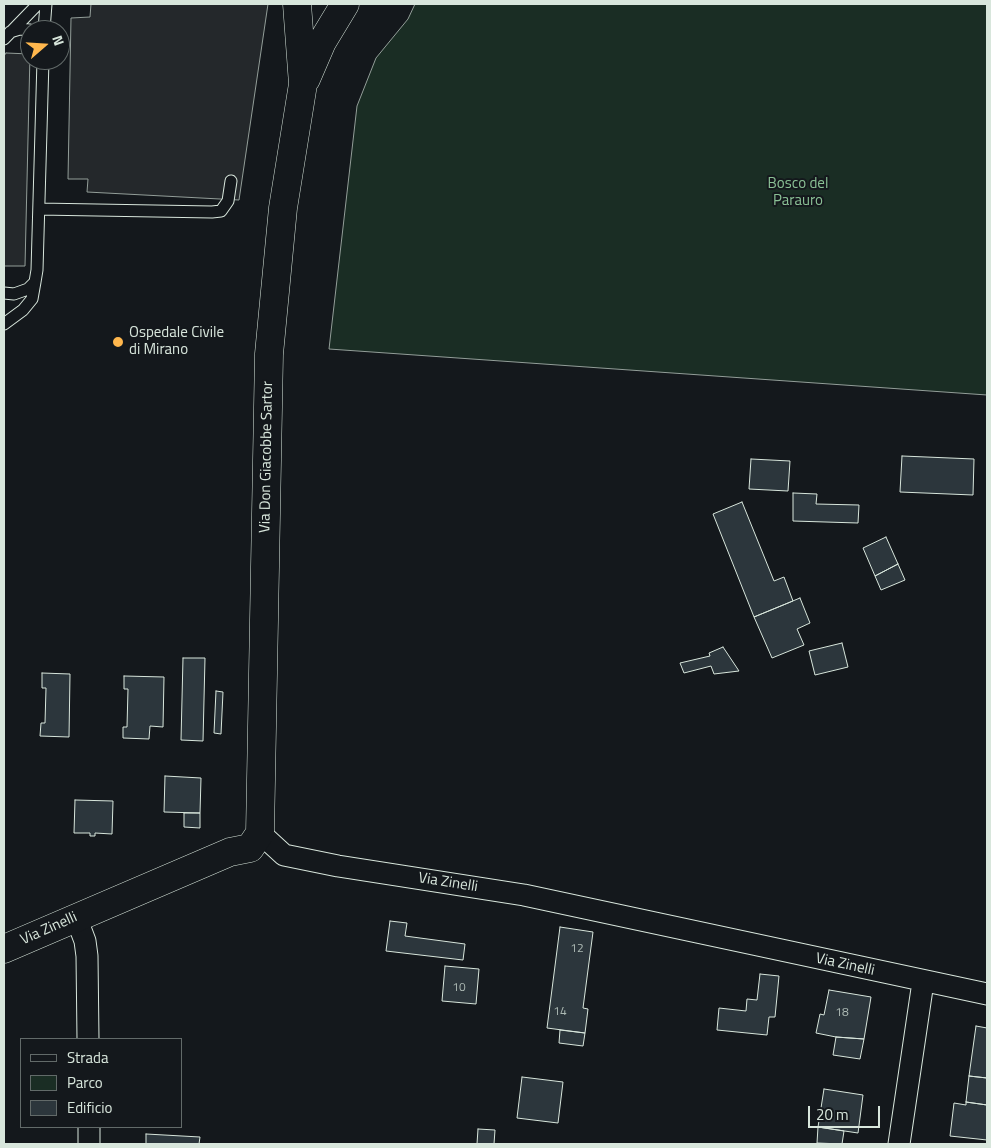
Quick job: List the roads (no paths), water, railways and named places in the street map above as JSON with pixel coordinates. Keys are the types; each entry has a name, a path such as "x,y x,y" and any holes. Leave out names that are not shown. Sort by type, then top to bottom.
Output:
{"main road":[{"name":"Via Don Giacobbe Sartor","path":"260,833 269,354 283,208 303,84 297,4"},
{"name":"Via Don Giacobbe Sartor","path":"303,84 322,42 345,4"},
{"name":"Via Zinelli","path":"4,949 230,852 250,848 260,833"}],"street":[{"name":"Via Zinelli","path":"260,833 284,855 338,866 524,895 923,982 987,994"},
{"path":"76,917 85,941 87,956 88,1038"},
{"path":"899,1144 923,982"},
{"path":"89,1128 89,1144"}],"lane":[{"path":"7,36 38,4"},
{"path":"45,20 46,4"},
{"path":"7,36 20,30"},
{"path":"4,324 23,310 32,300 38,270 43,70"},
{"path":"39,209 221,211 228,201 231,182"},
{"path":"4,293 14,294 20,292 28,289 35,282"}],"place":[{"name":"Ospedale Civile di Mirano","path":"118,342"}],"park label":[{"name":"Bosco del Parauro","path":"798,192"}]}
